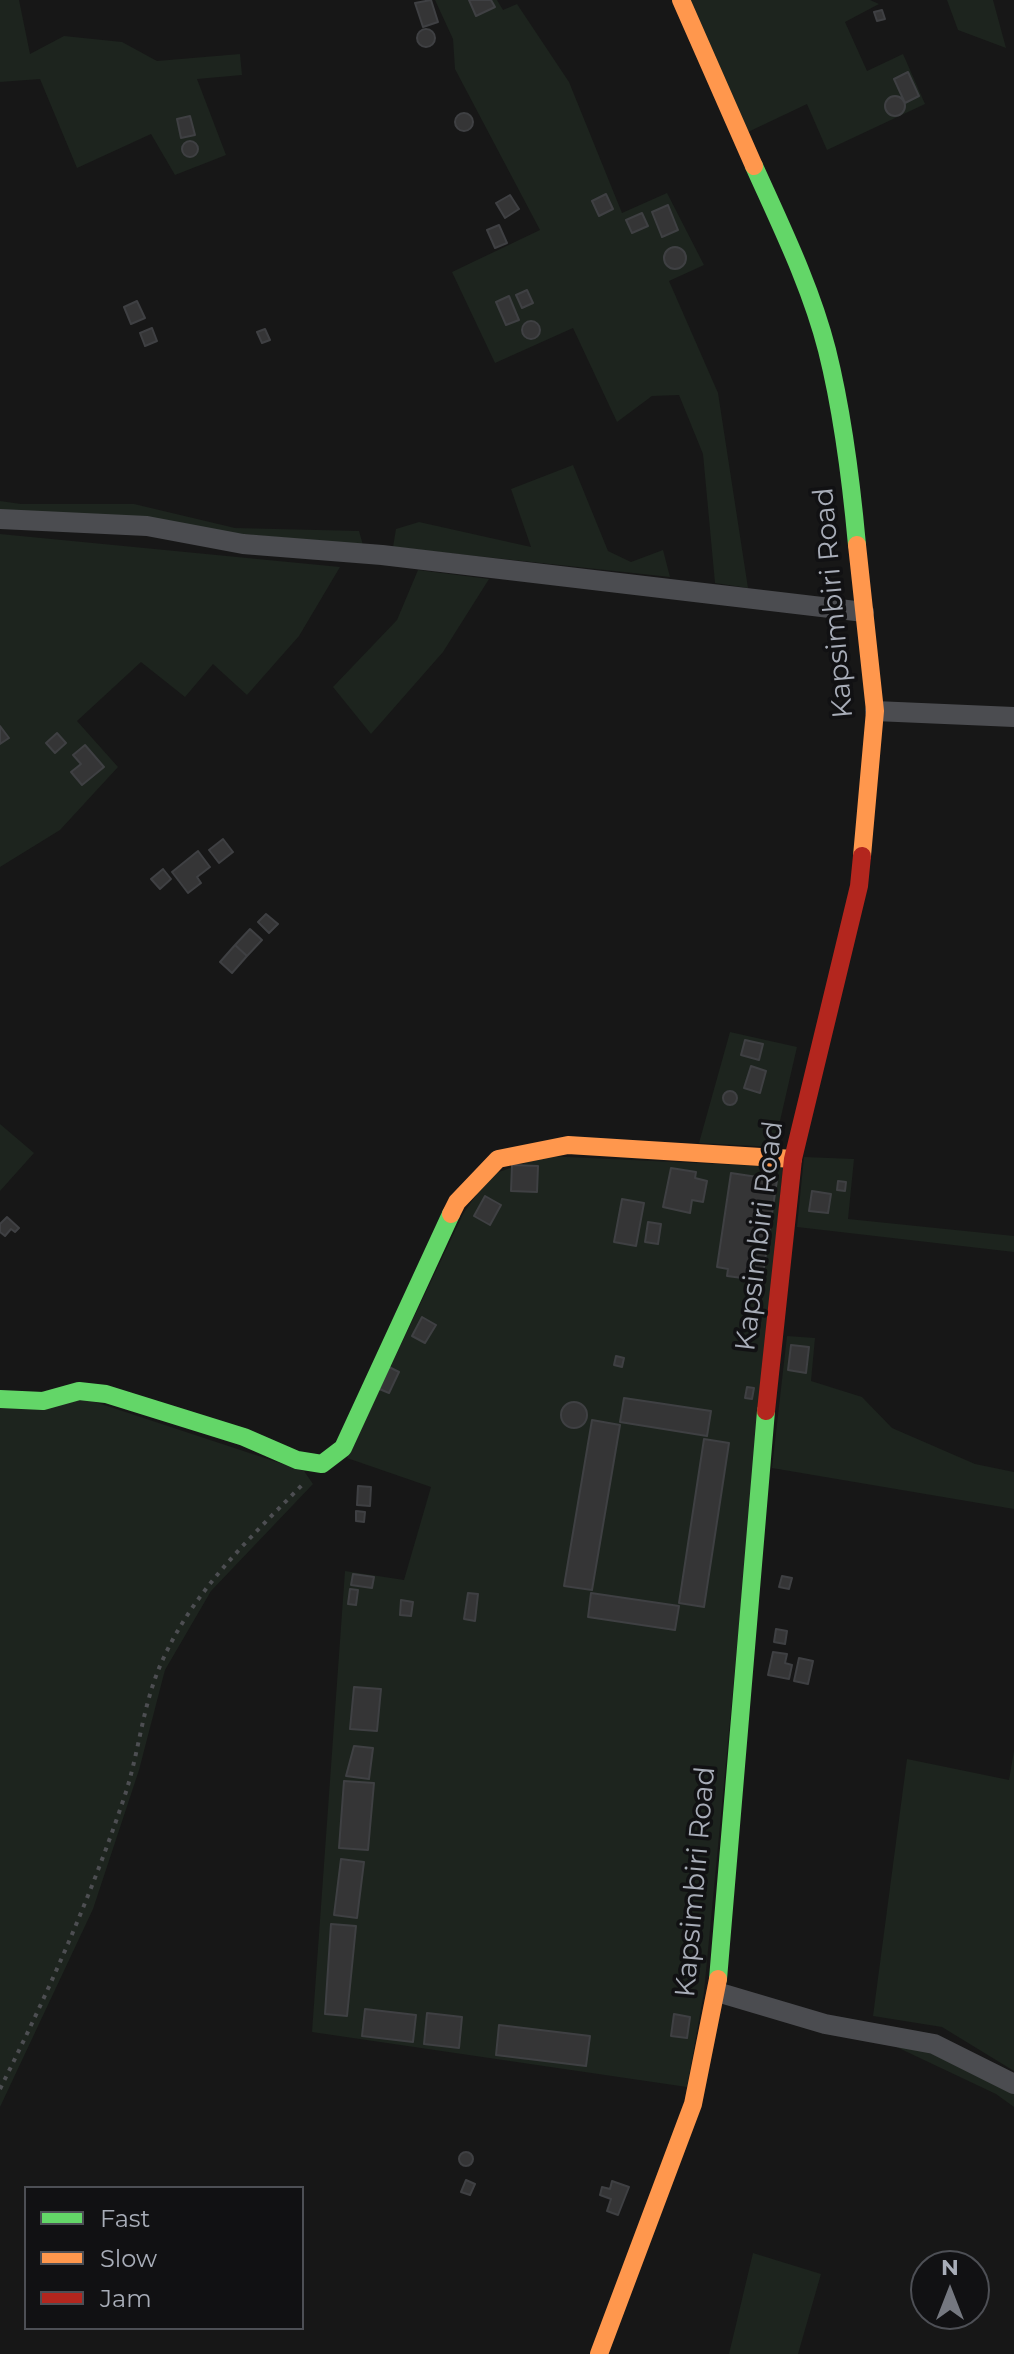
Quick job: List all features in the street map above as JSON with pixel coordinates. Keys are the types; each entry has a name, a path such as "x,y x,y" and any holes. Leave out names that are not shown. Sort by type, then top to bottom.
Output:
{"street":[{"name":"Kapsimbiri Road","path":"599,2354 693,2104 717,1992 764,1434 793,1159 859,886 875,711 847,446 826,347 790,247 681,0"},
{"path":"0,519 147,526 243,544 382,555 864,612"},
{"path":"875,711 1014,717"},
{"path":"0,1399 43,1401 79,1391 106,1394 244,1437 297,1460 322,1464 343,1448 457,1202 498,1159 568,1145 793,1159"},
{"path":"717,1992 825,2024 934,2044 1014,2084"}],"path":[{"path":"0,2089 52,1985 89,1900 128,1786 146,1702 164,1658 208,1583 322,1464"}],"shaded area":[{"path":"0,0 19,0 30,54 64,36 122,42 157,61 240,54 242,75 197,79 226,155 175,175 151,134 77,168 40,79 0,82"},
{"path":"435,0 497,0 503,10 517,4 569,82 622,213 667,193 704,265 669,281 718,393 748,588 715,583 703,454 679,395 652,396 617,422 573,328 495,363 452,272 540,230 455,69 453,39"},
{"path":"687,0 870,0 879,4 845,22 867,71 903,54 925,104 827,150 807,104 748,132"},
{"path":"947,0 993,0 1006,48 958,30"},
{"path":"573,465 608,551 631,562 663,550 670,577 393,547 396,529 419,522 531,547 511,489"},
{"path":"0,501 21,504 134,504 235,528 359,531 363,545 0,512"},
{"path":"0,534 340,567 299,636 247,695 213,664 185,697 141,662 77,721 118,767 60,830 0,867"},
{"path":"418,570 489,579 443,652 371,734 333,687 397,620"},
{"path":"730,1032 797,1047 774,1147 699,1143"},
{"path":"0,1124 34,1153 0,1191"},
{"path":"545,1156 783,1167 704,1992 687,2087 312,2032 345,1571 404,1580 431,1487 347,1458 463,1214 490,1175"},
{"path":"804,1157 854,1159 848,1219 1014,1236 1014,1252 797,1227"},
{"path":"787,1336 815,1338 811,1381 862,1397 892,1428 975,1464 1014,1472 1014,1509 772,1468"},
{"path":"83,1398 304,1471 313,1484 211,1591 165,1670 139,1770 93,1909 0,2107 0,1405"},
{"path":"1014,1751 1014,2071 942,2027 873,2016 907,1759 1009,1780"},
{"path":"886,2042 918,2047 1014,2092 1014,2107 996,2094"},
{"path":"753,2253 821,2274 798,2354 729,2354"}],"building":[{"path":"431,0 438,22 423,27 415,3"},
{"path":"469,0 491,0 495,7 476,16"},
{"path":"882,10 885,19 877,21 874,12"},
{"path":"426,29 435,38 426,47 417,38"},
{"path":"908,72 919,96 905,103 894,79"},
{"path":"895,96 902,99 905,106 902,113 895,116 888,113 885,106 888,99"},
{"path":"460,113 468,113 473,122 471,129 460,131 455,126 455,118"},
{"path":"190,116 195,135 181,138 177,119"},
{"path":"190,141 196,143 196,155 190,157 184,155 182,149 184,143"},
{"path":"606,194 613,209 599,216 592,201"},
{"path":"510,195 519,209 505,218 496,203"},
{"path":"668,205 678,230 662,237 652,212"},
{"path":"642,213 648,226 632,233 626,220"},
{"path":"499,225 507,243 495,248 487,230"},
{"path":"675,247 686,258 675,269 664,258"},
{"path":"527,290 533,303 522,308 516,295"},
{"path":"509,296 519,320 506,325 496,302"},
{"path":"137,301 145,318 131,324 124,307"},
{"path":"527,321 535,321 540,330 538,337 527,339 522,334 522,326"},
{"path":"152,328 157,341 145,346 140,333"},
{"path":"265,329 270,340 262,343 257,332"},
{"path":"0,726 9,738 0,744"},
{"path":"57,733 66,743 55,753 46,743"},
{"path":"85,745 104,767 82,785 71,772 81,764 73,755"},
{"path":"223,839 233,852 219,863 209,850"},
{"path":"198,851 210,867 197,877 201,883 188,893 172,872"},
{"path":"163,869 171,879 160,889 151,879"},
{"path":"266,914 278,924 269,933 258,922"},
{"path":"250,929 262,940 247,956 235,945"},
{"path":"235,945 247,956 232,973 220,962"},
{"path":"745,1040 763,1044 759,1060 741,1055"},
{"path":"751,1066 766,1071 760,1093 744,1088"},
{"path":"730,1091 737,1098 730,1105 723,1098"},
{"path":"512,1165 538,1166 537,1192 511,1191"},
{"path":"671,1168 696,1172 695,1178 707,1181 703,1202 692,1200 690,1213 663,1207"},
{"path":"731,1173 777,1180 763,1274 751,1272 750,1279 727,1276 728,1269 717,1267"},
{"path":"838,1181 846,1182 845,1191 837,1190"},
{"path":"812,1191 831,1194 828,1213 809,1211"},
{"path":"485,1196 501,1205 490,1225 474,1216"},
{"path":"622,1199 644,1203 636,1246 614,1242"},
{"path":"7,1217 19,1228 15,1232 11,1229 5,1236 0,1232 0,1224"},
{"path":"648,1222 661,1224 658,1244 645,1242"},
{"path":"422,1317 436,1325 425,1343 412,1336"},
{"path":"791,1345 809,1347 806,1373 788,1370"},
{"path":"616,1356 624,1358 622,1367 614,1365"},
{"path":"387,1366 399,1372 389,1393 377,1388"},
{"path":"747,1387 754,1388 752,1399 745,1398"},
{"path":"624,1398 711,1411 707,1436 620,1422"},
{"path":"574,1402 583,1406 587,1415 583,1424 574,1428 565,1424 561,1415 565,1406"},
{"path":"592,1420 620,1425 592,1590 564,1586"},
{"path":"704,1439 729,1443 704,1607 679,1603"},
{"path":"358,1486 371,1487 370,1506 357,1505"},
{"path":"356,1511 365,1512 364,1522 356,1521"},
{"path":"353,1574 374,1577 372,1588 351,1585"},
{"path":"782,1576 792,1578 789,1589 779,1587"},
{"path":"350,1589 358,1590 356,1605 348,1604"},
{"path":"468,1593 478,1594 475,1621 464,1619"},
{"path":"591,1593 679,1606 675,1630 588,1617"},
{"path":"401,1600 413,1602 411,1616 400,1615"},
{"path":"776,1629 787,1631 785,1644 774,1642"},
{"path":"773,1652 787,1654 785,1663 792,1665 789,1679 768,1675"},
{"path":"799,1658 813,1661 808,1684 794,1681"},
{"path":"354,1687 381,1689 377,1731 350,1729"},
{"path":"354,1746 373,1748 369,1779 346,1776"},
{"path":"344,1781 374,1783 368,1850 339,1848"},
{"path":"341,1859 364,1862 357,1918 334,1915"},
{"path":"331,1924 356,1926 347,2016 325,2014"},
{"path":"365,2009 416,2015 413,2042 362,2036"},
{"path":"427,2013 462,2017 459,2048 424,2044"},
{"path":"674,2014 690,2017 687,2038 671,2036"},
{"path":"499,2025 590,2036 586,2066 496,2055"},
{"path":"466,2152 473,2159 466,2166 459,2159"},
{"path":"466,2180 475,2184 470,2195 461,2192"},
{"path":"612,2181 629,2187 618,2215 607,2211 611,2199 600,2195 602,2187 610,2189"}],"traffic: fast":[{"path":"754,166 804,280 827,350 846,447 857,545"},
{"path":"0,1399 43,1401 79,1391 106,1394 244,1437 297,1460 322,1464 343,1448 451,1214"},
{"path":"718,1979 766,1411"}],"traffic: slow":[{"path":"681,0 754,166"},
{"path":"857,545 875,711 862,856"},
{"path":"451,1214 457,1202 498,1159 568,1145 793,1159"},
{"path":"599,2354 693,2104 718,1979"}],"traffic: jam":[{"path":"766,1411 793,1159 859,886 862,856"}]}
